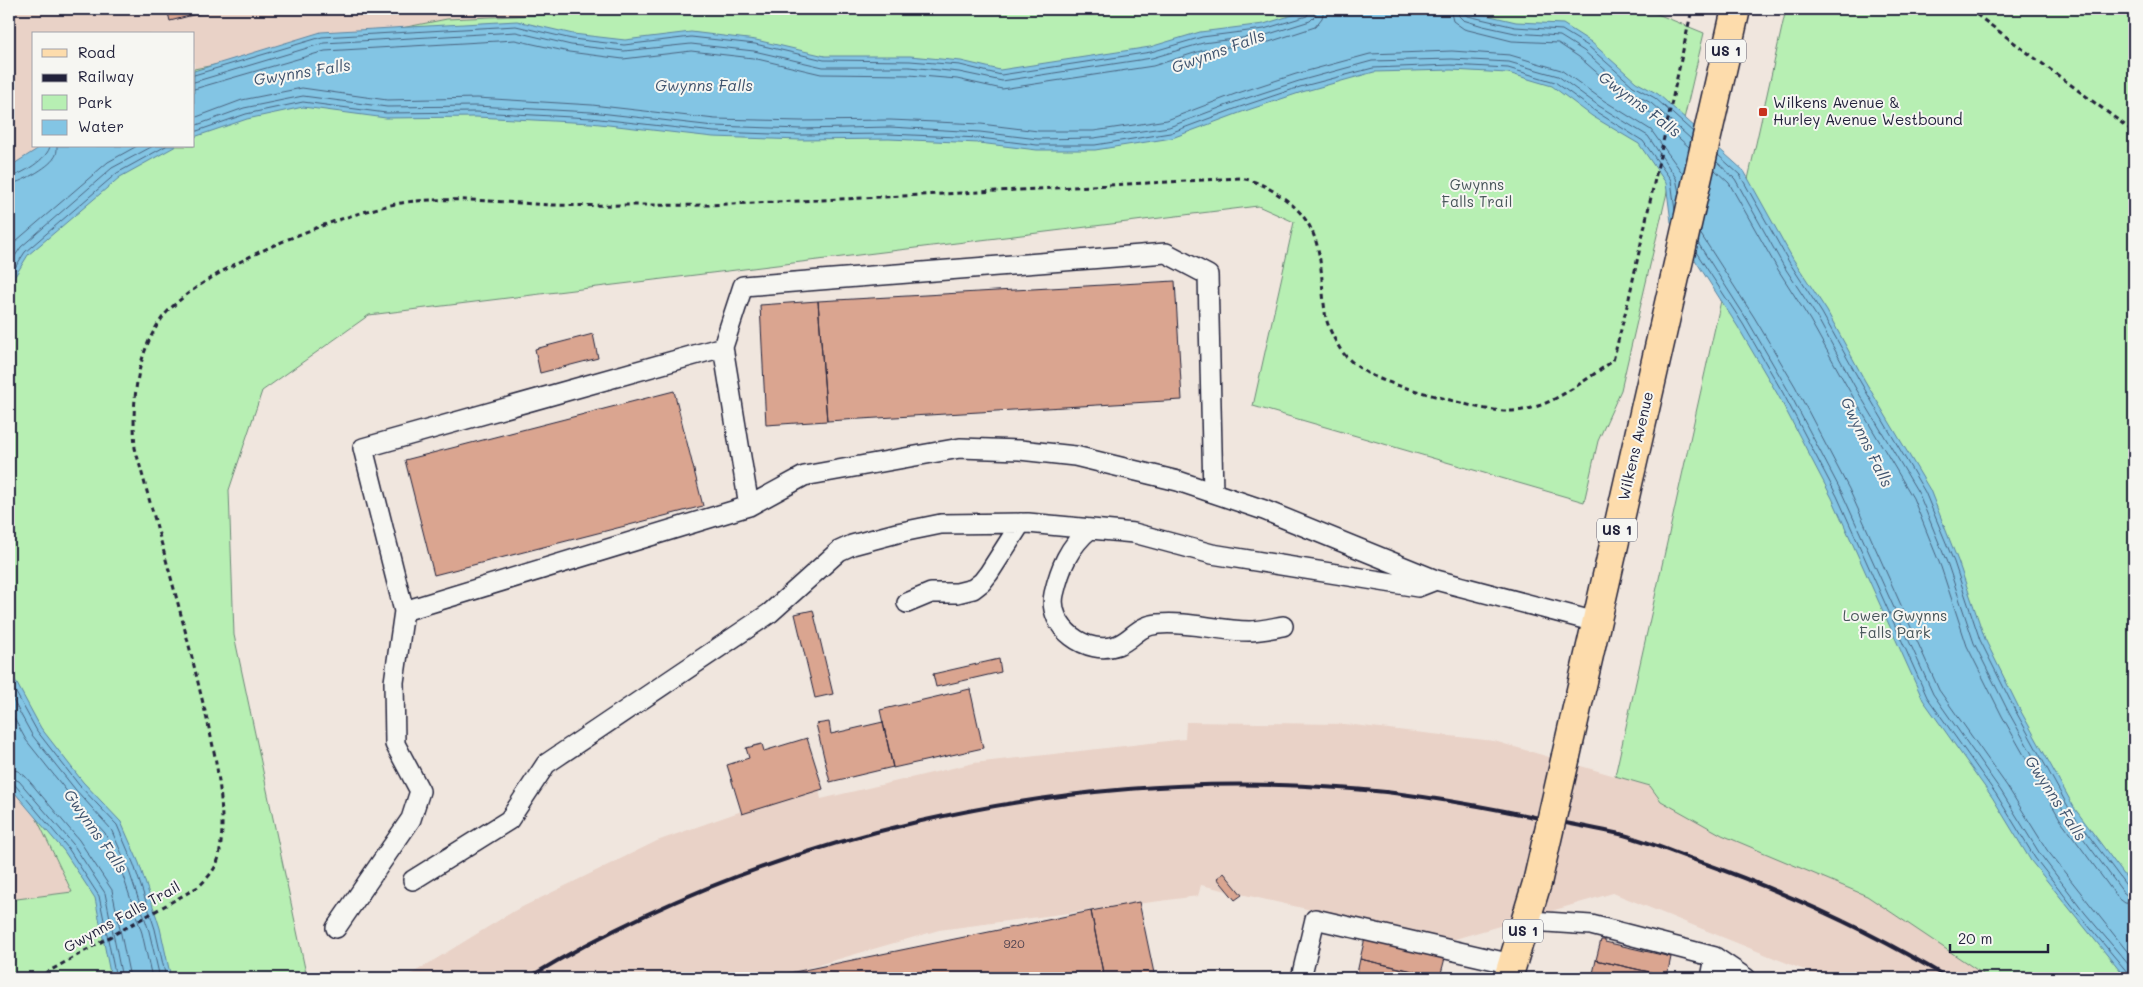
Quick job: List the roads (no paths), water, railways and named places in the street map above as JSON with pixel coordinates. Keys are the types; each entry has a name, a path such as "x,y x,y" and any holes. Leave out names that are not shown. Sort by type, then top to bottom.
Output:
{"main road":[{"name":"Wilkens Avenue","path":"1514,974 1537,883 1736,9"},
{"name":"Wilkens Avenue","path":"1514,974 1531,921 1537,883"}],"lane":[{"path":"748,506 723,347 744,286 1166,253 1208,276 1213,493"},
{"path":"336,928 411,819 420,791 395,744 394,682 404,611 363,448 723,347"},
{"path":"404,611 748,506 804,476 960,448 1020,450 1075,456 1178,481 1264,510 1436,580 1596,622"},
{"path":"413,880 509,820 546,764 770,613 839,551 852,545 941,524 1021,523 1134,533 1212,554 1418,587 1436,580"},
{"path":"907,603 931,593 957,593 973,589 990,573 1021,523"},
{"path":"1090,529 1078,538 1065,559 1058,576 1052,603 1061,628 1085,644 1102,647 1119,645 1138,630 1159,624 1250,631 1283,626"},
{"path":"1301,978 1315,919 1514,974"},
{"path":"1531,921 1591,925 1716,957 1746,978"},
{"path":"1710,978 1716,957"}],"water":[{"name":"Gwynns Falls","path":"1312,9 1460,9 1516,22 1563,24 1591,42 1636,82 1658,94 1744,171 1793,259 1827,311 1865,381 1930,490 1958,561 1985,639 2019,708 2075,809 2134,888 2134,978 2126,978 2031,861 1992,797 1923,700 1832,498 1778,395 1738,327 1671,222 1666,183 1639,144 1592,116 1552,86 1508,73 1451,70 1374,72 1302,92 1172,138 1095,150 1037,150 979,143 889,139 801,140 713,137 591,123 476,117 386,118 303,107 247,119 195,137 195,71 321,32 517,21 573,34 625,40 691,32 756,40 825,56 910,56 961,61 1000,70 1150,47 1200,32 1264,24"},
{"path":"39,148 172,148 120,177 28,255 9,286 9,167"},
{"name":"Gwynns Falls","path":"9,669 41,728 83,782 121,822 139,863 160,928 171,978 111,978 95,898 64,851 9,786"}],"railway":[{"path":"528,978 620,928 716,885 816,849 919,821 1023,801 1129,789 1234,785 1339,788 1440,799 1620,834 1730,873 1795,899 1888,944 1948,978"}],"place":[{"name":"Wilkens Avenue & Hurley Avenue Westbound","path":"1763,112"}],"park label":[{"name":"Gwynns Falls Trail","path":"1477,194"},
{"name":"Lower Gwynns Falls Park","path":"1895,624"}]}
